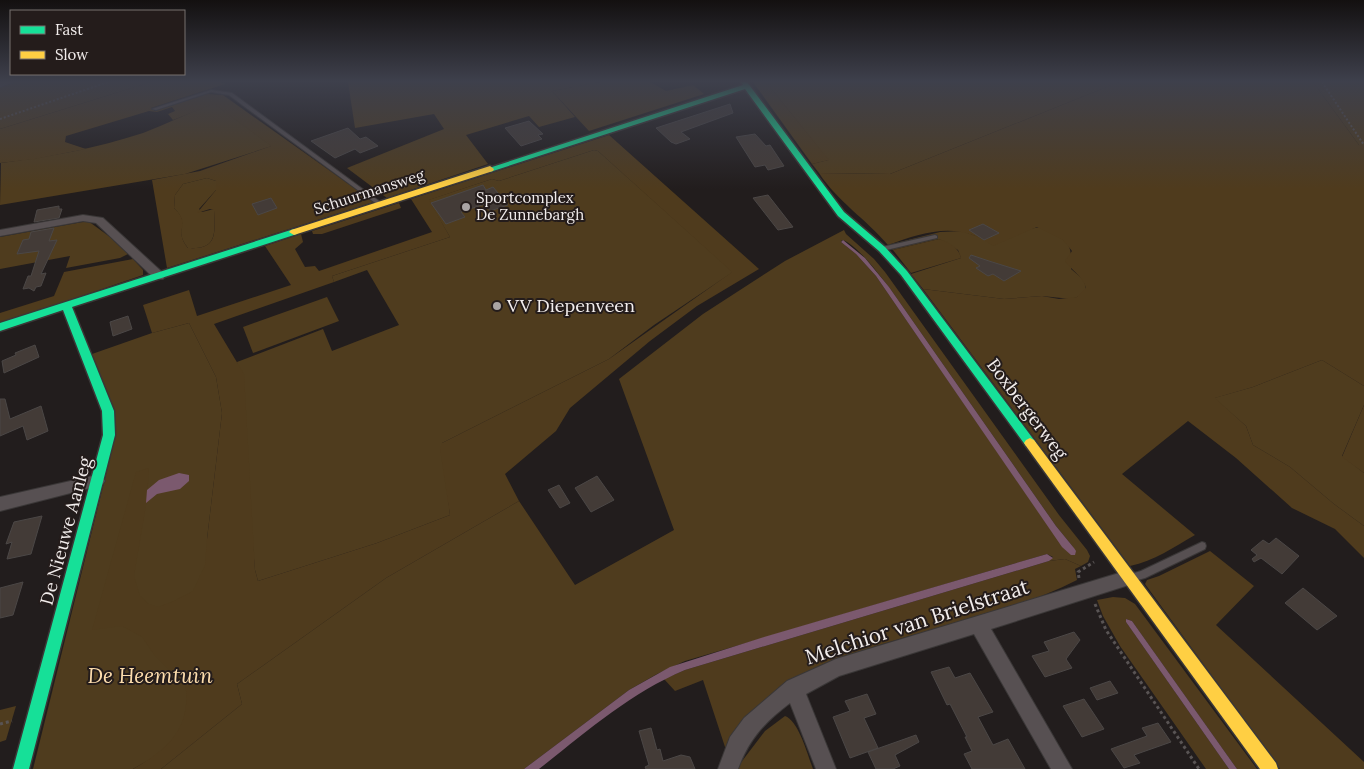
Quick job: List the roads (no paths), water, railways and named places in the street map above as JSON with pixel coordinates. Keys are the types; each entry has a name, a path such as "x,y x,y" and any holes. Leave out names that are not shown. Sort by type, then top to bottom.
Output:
{"street":[{"name":"Schuurmansweg","path":"0,327 642,118"},
{"name":"Boxbergerweg","path":"770,118 841,214 882,249 904,273 1270,769"},
{"path":"0,234 83,218 99,220 159,276"},
{"name":"De Nieuwe Aanleg","path":"21,769 109,435 110,422 108,411 66,306"},
{"path":"0,504 97,481"},
{"name":"Melchior van Brielstraat","path":"728,769 741,737 763,713 794,688 836,668 1129,578"},
{"path":"979,625 1062,769"},
{"path":"794,688 826,769"}],"lane":[{"path":"263,118 380,204"},
{"path":"882,249 934,237"},
{"path":"1129,578 1142,575 1202,546"}],"place":[{"name":"Sportcomplex De Zunnebargh","path":"466,207"},
{"name":"VV Diepenveen","path":"497,306"}],"park label":[{"name":"De Heemtuin","path":"150,676"}]}
